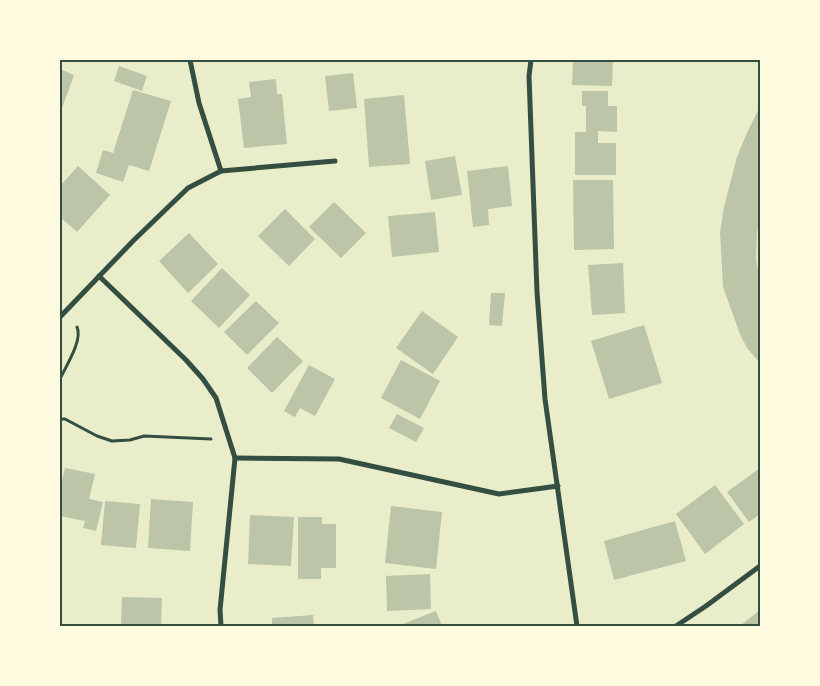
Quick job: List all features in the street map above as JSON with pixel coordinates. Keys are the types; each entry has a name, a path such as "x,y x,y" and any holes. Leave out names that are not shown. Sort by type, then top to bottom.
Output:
{"street":[{"path":"190,60 199,103 221,171"},
{"path":"531,60 529,76 537,292 545,399 577,626"},
{"path":"60,317 167,207 188,188 221,171 334,161"},
{"path":"99,276 186,360 203,379 216,398 235,458 220,610 221,626"},
{"path":"235,458 339,459 499,494 558,486"},
{"path":"676,626 760,566"}],"path":[{"path":"60,379 79,339 79,329 65,310"},
{"path":"60,419 65,419 97,436 112,441 130,440 144,436 229,440"}],"building":[{"path":"573,60 613,60 612,86 572,85"},
{"path":"119,66 147,76 142,91 114,81"},
{"path":"60,69 74,75 60,114"},
{"path":"353,73 357,108 329,111 325,76"},
{"path":"276,79 277,94 282,94 287,144 244,148 238,99 251,97 249,82"},
{"path":"133,90 171,101 149,171 129,165 123,182 96,173 103,150 113,153"},
{"path":"582,91 608,91 608,106 617,106 617,132 598,131 598,143 616,143 616,175 575,175 575,132 586,132 586,106 582,106"},
{"path":"404,95 410,164 369,167 364,99"},
{"path":"760,106 760,214 756,259 760,282 760,363 747,348 740,334 723,287 720,232 724,207 737,157"},
{"path":"455,156 462,195 431,200 425,161"},
{"path":"78,166 110,195 77,232 60,217 60,186"},
{"path":"508,166 512,206 488,209 489,225 473,227 467,171"},
{"path":"573,180 613,180 614,249 574,250"},
{"path":"334,202 366,233 341,258 309,227"},
{"path":"285,209 315,239 289,266 258,236"},
{"path":"435,212 439,252 392,257 388,216"},
{"path":"189,233 218,264 188,293 159,261"},
{"path":"623,263 625,313 592,315 588,265"},
{"path":"222,268 250,295 219,328 191,301"},
{"path":"491,293 505,293 502,326 489,325"},
{"path":"256,301 279,323 247,355 224,332"},
{"path":"422,311 458,337 433,374 396,348"},
{"path":"644,325 662,383 609,399 591,341"},
{"path":"277,337 303,361 272,393 247,368"},
{"path":"401,360 440,381 420,419 381,398"},
{"path":"309,365 335,379 315,416 300,408 295,417 284,411"},
{"path":"397,414 424,428 416,442 389,428"},
{"path":"65,468 95,474 89,499 103,502 96,531 83,528 85,521 60,516 60,489"},
{"path":"760,468 760,514 749,522 727,492"},
{"path":"715,485 744,524 705,554 676,514"},
{"path":"151,499 193,502 190,551 148,548"},
{"path":"105,501 140,504 136,548 101,545"},
{"path":"391,506 442,512 436,569 385,563"},
{"path":"250,515 294,517 291,566 248,564"},
{"path":"298,517 322,517 322,524 336,524 336,568 321,568 321,579 298,579"},
{"path":"675,521 686,561 614,580 604,541"},
{"path":"430,574 431,609 387,611 386,576"},
{"path":"122,597 162,598 161,626 121,626"},
{"path":"760,610 760,626 740,626"},
{"path":"436,611 442,626 398,626"},
{"path":"313,615 314,626 272,626 272,618"}]}
